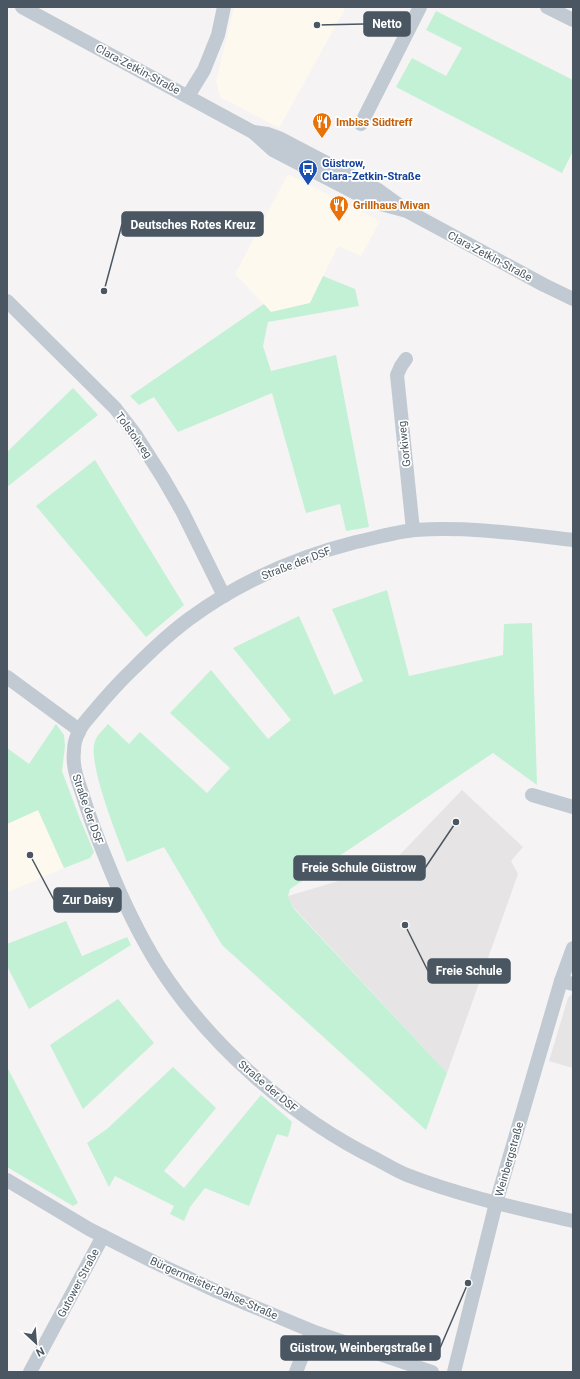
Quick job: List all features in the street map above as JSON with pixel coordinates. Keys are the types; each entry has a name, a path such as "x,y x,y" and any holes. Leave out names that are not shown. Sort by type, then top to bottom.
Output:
{"street":[{"name":"Clara-Zetkin-Straße","path":"22,7 253,132 268,134 378,190 407,212 573,299"},
{"path":"188,96 206,63 218,35 224,7"},
{"path":"361,124 420,7"},
{"path":"547,7 573,20"},
{"name":"Tolstoiweg","path":"7,301 115,408 135,434 164,478 224,596"},
{"name":"Gorkiweg","path":"406,359 401,366 398,375 413,530"},
{"name":"Straße der DSF","path":"573,540 513,533 465,530 413,530 373,538 322,552 256,578 224,596 188,620 158,645 124,678 79,730 74,750 74,767 91,821 120,896 144,943 173,986 204,1025 234,1057 264,1085 311,1121 350,1146 406,1174 451,1190 496,1203 573,1221"},
{"path":"7,676 79,730"},
{"path":"532,795 573,807"},
{"name":"Weinbergstraße","path":"454,1372 496,1203 567,982 573,948"},
{"name":"Bürgermeister-Dahse-Straße","path":"7,1180 103,1236 214,1290 312,1331 432,1372"},
{"name":"Gutower Straße","path":"30,1372 103,1236"},
{"path":"296,1372 312,1331"}],"shaded area":[{"path":"234,7 346,7 279,128 220,97 216,81"},
{"path":"288,174 380,221 361,256 338,246 310,303 271,312 235,274"},
{"path":"462,790 523,847 511,861 518,874 447,1073 294,908 288,896 389,866"},
{"path":"38,810 64,868 8,892 7,824"},
{"path":"572,994 573,1068 549,1061 568,998"}],"green space":[{"path":"436,11 573,80 573,151 562,173 396,87 412,58 446,76 462,48 426,30"},
{"path":"323,276 355,289 359,306 268,322 263,346 271,371 336,355 369,527 346,531 340,504 306,513 272,393 178,432 154,397 139,405 130,396 264,304 271,312 310,303"},
{"path":"73,388 98,415 7,487 7,452"},
{"path":"95,460 184,605 146,637 36,506"},
{"path":"387,590 409,676 503,655 504,624 532,623 537,785 493,753 290,889 288,896 294,909 447,1073 426,1130 222,945 164,847 127,862 99,783 95,766 95,741 108,724 129,744 140,732 207,793 230,768 170,713 211,670 268,739 291,720 233,648 299,616 334,695 363,681 332,609"},
{"path":"56,724 64,735 65,746 62,771 94,852 90,858 64,868 38,810 7,824 7,748 29,764"},
{"path":"66,921 82,956 127,937 131,945 29,1009 7,966 7,944"},
{"path":"118,999 154,1043 83,1109 50,1045"},
{"path":"7,1067 78,1203 73,1206 7,1167"},
{"path":"173,1067 216,1108 164,1171 184,1188 261,1095 292,1122 288,1137 277,1134 249,1206 205,1188 190,1207 184,1221 170,1214 174,1206 115,1176 109,1187 87,1143 107,1129"}],"place":[{"name":"Netto","path":"317,25"},
{"name":"Imbiss Südtreff","path":"322,139"},
{"name":"Güstrow, Clara-Zetkin-Straße","path":"308,186"},
{"name":"Grillhaus Mivan","path":"339,222"},
{"name":"Deutsches Rotes Kreuz","path":"104,291"},
{"name":"Freie Schule Güstrow","path":"456,822"},
{"name":"Zur Daisy","path":"30,855"},
{"name":"Freie Schule","path":"405,925"},
{"name":"Güstrow, Weinbergstraße I","path":"468,1283"}]}
